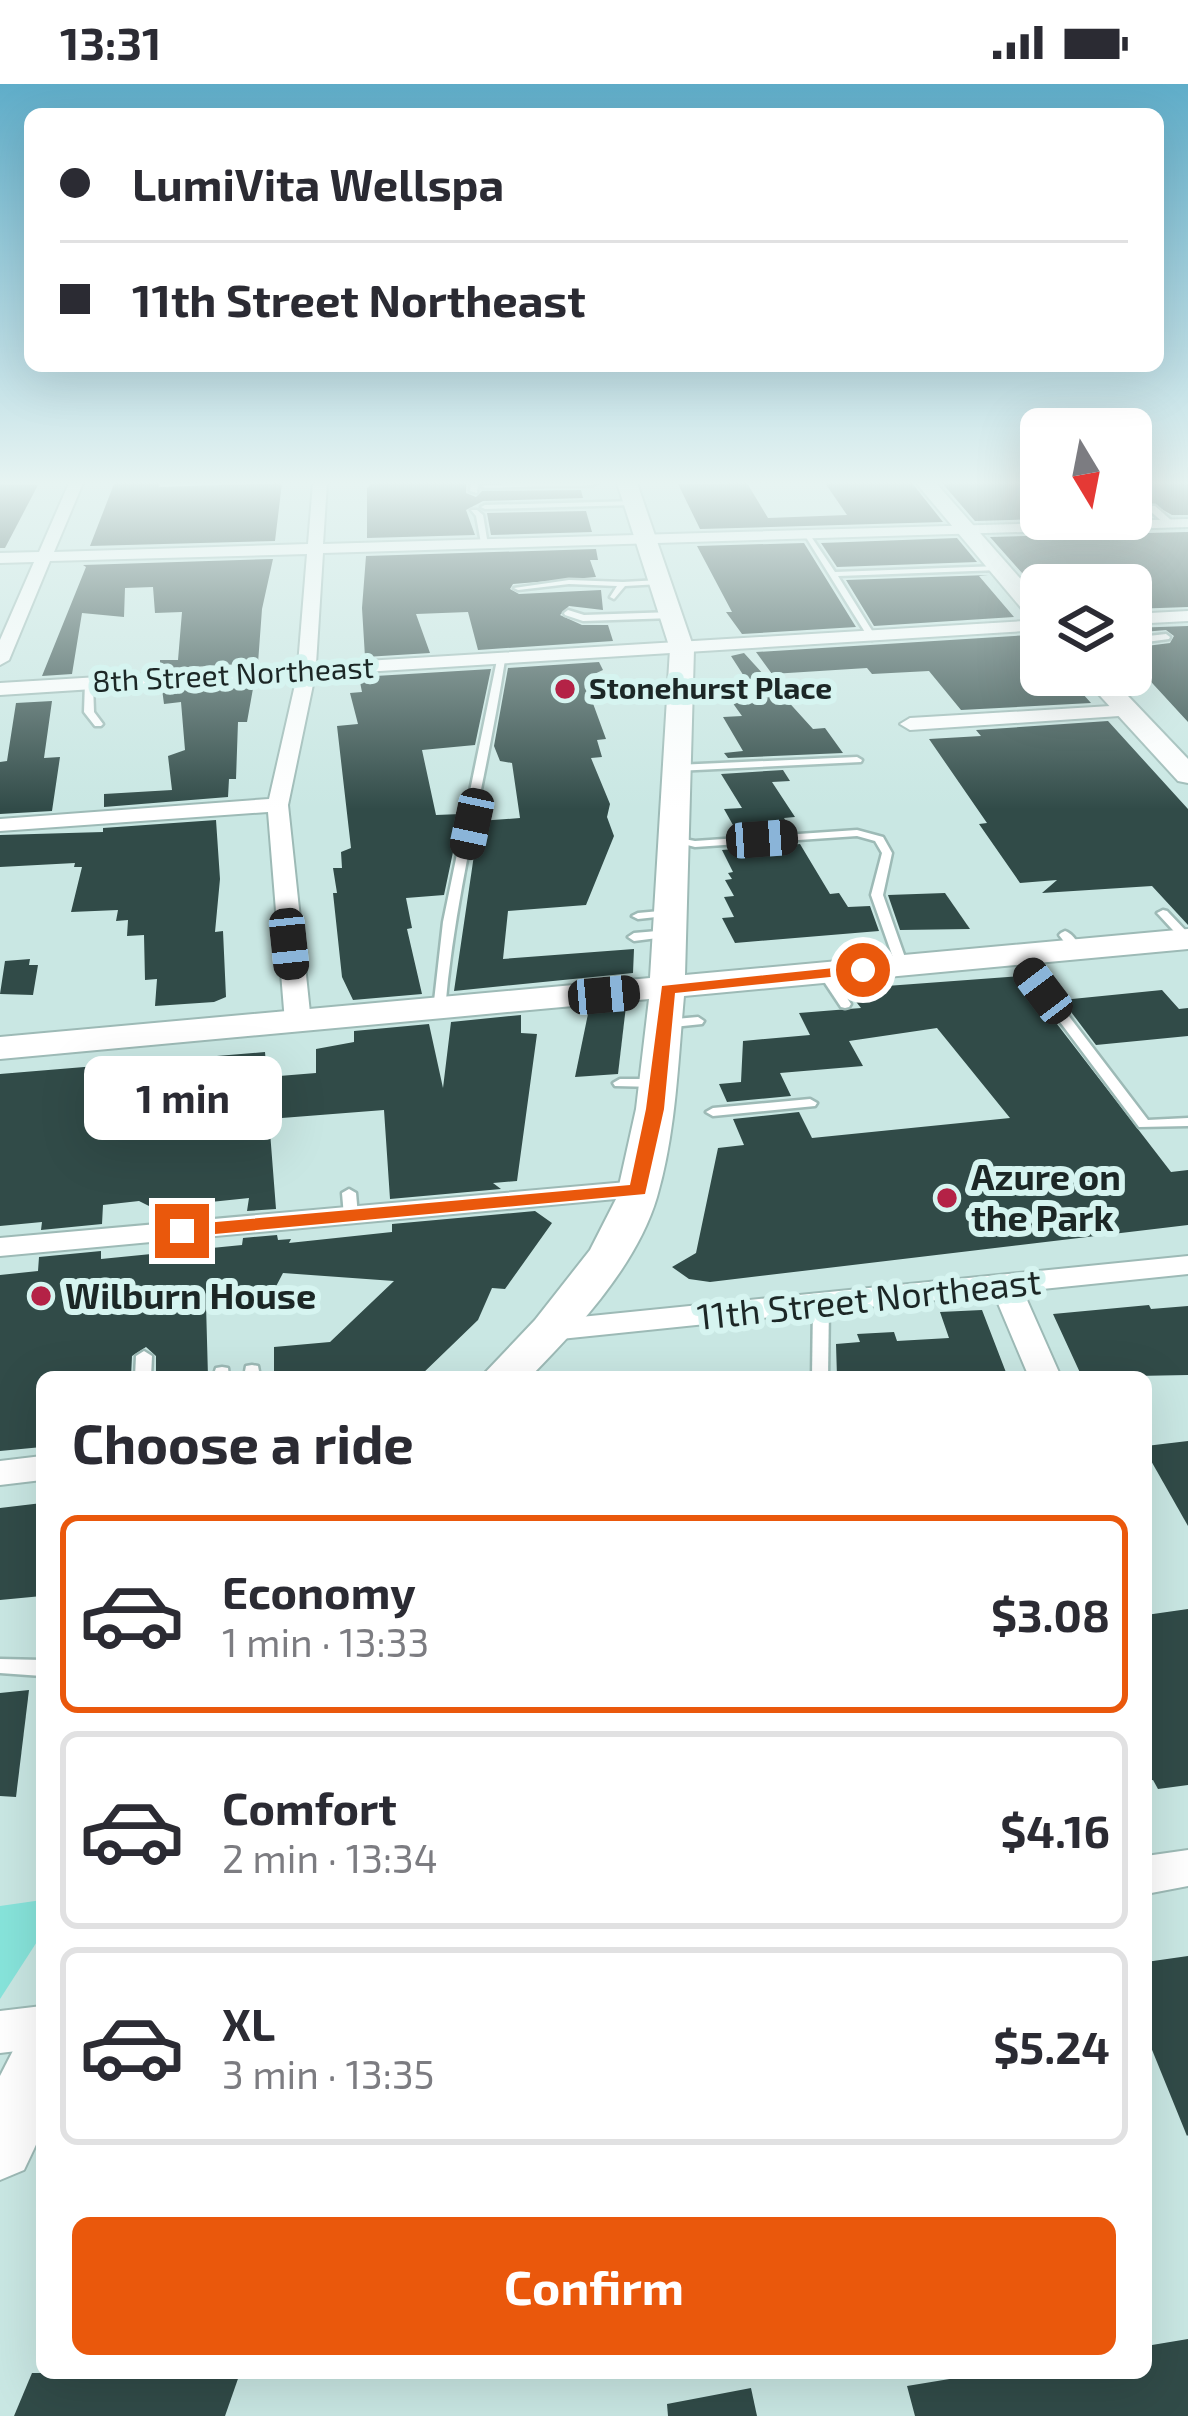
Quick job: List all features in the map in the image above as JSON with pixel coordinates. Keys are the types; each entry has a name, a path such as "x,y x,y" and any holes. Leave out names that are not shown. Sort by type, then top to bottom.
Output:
{"main road":[{"path":"510,1371 550,1330 610,1253 638,1190 639,1083 676,1011 670,924 682,649 664,592"},
{"path":"1113,696 1182,762"},
{"path":"0,1048 439,1010 676,1011 824,974 1016,955 1071,942 1181,936"},
{"path":"0,2147 36,2072"}],"street":[{"path":"0,660 29,592"},
{"path":"298,1022 278,805 307,671 312,592"},
{"path":"1152,618 1188,616"},
{"name":"8th Street Northeast","path":"0,689 872,637 1020,623"},
{"path":"910,724 1127,711"},
{"path":"0,825 278,805"},
{"path":"0,1247 350,1204 638,1190"},
{"name":"11th Street Northeast","path":"550,1330 1188,1264"},
{"path":"1006,1285 1043,1371"},
{"path":"0,1473 36,1469"},
{"path":"1152,1874 1188,1868"},
{"path":"0,2032 36,2028"}],"lane":[{"path":"614,597 618,592"},
{"path":"844,592 872,637"},
{"path":"568,613 584,618 673,615"},
{"path":"1152,639 1166,638"},
{"path":"439,1010 447,935 484,767 501,660"},
{"path":"88,684 89,712 98,724"},
{"path":"676,768 857,760"},
{"path":"673,840 695,844 857,833 879,839 887,853 877,895 902,966"},
{"path":"638,916 670,924"},
{"path":"634,937 670,924"},
{"path":"1016,955 1144,1124 1188,1122"},
{"path":"824,974 845,1004"},
{"path":"713,1112 810,1103"},
{"path":"820,1371 821,1305"},
{"path":"143,1371 144,1356"},
{"path":"0,1666 36,1668"}],"shaded area":[{"path":"36,1901 36,1943 0,1999 0,1906"}],"building":[{"path":"76,592 125,592 124,617 82,613 72,674 42,676"},
{"path":"153,592 266,592 258,663 160,669 160,660 178,660 182,612 155,613"},
{"path":"363,592 601,592 603,610 569,606 560,615 582,625 608,625 613,641 478,650 468,612 416,614 430,653 365,657"},
{"path":"721,592 834,592 856,627 742,634 726,612 732,612"},
{"path":"853,592 993,592 1014,617 874,626"},
{"path":"1152,592 1188,592 1188,607 1152,608"},
{"path":"1188,626 1188,722 1152,683 1152,645 1170,643 1174,636 1166,630 1152,631 1152,627"},
{"path":"1020,636 1020,696 1085,696 1091,703 961,710 929,671 872,674 867,668 772,674 756,652"},
{"path":"744,653 813,729 825,728 843,753 728,758 724,753 743,751 723,717 742,716 735,700 758,698 731,656"},
{"path":"599,662 603,670 592,675 601,698 591,698 606,739 597,740 602,757 591,758 610,804 607,817 614,836 586,905 508,911 503,959 634,949 633,973 454,991 479,821 520,818 512,763 500,761 494,746 508,668"},
{"path":"491,669 475,745 422,750 436,815 461,814 444,895 406,898 412,928 407,929 422,994 353,1000 342,977 333,893 337,893 333,868 342,868 341,852 351,848 337,726 358,724 350,693 362,692 359,677"},
{"path":"254,683 247,722 238,722 236,779 229,779 228,797 104,807 104,794 172,790 168,756 185,750 181,702 164,704 162,689"},
{"path":"52,701 44,758 60,757 52,811 0,814 0,762 7,761 16,703"},
{"path":"1108,721 1188,809 1188,925 1152,886 1042,893 1057,880 1020,883 979,824 987,823 929,739 981,736 976,730"},
{"path":"783,770 790,781 772,782 795,817 784,818 791,830 738,834 724,809 742,808 721,774"},
{"path":"216,820 220,879 215,932 223,931 226,997 214,1002 155,1006 157,979 145,980 144,935 127,936 128,920 116,921 118,910 71,912 82,867 74,867 75,863 0,867 0,835 103,832 103,828"},
{"path":"800,844 830,894 839,893 848,907 870,906 879,931 735,943 722,918 734,917 724,897 734,896 725,880 732,879 728,873 733,872 722,850"},
{"path":"945,893 970,929 900,930 888,895"},
{"path":"30,959 29,965 38,965 33,995 0,994 5,961"},
{"path":"1020,976 1171,1172 1188,1170 1188,1225 710,1282 689,1279 672,1267 696,1253 718,1148 744,1145 733,1119 799,1112 812,1138 1010,1118 937,1028 849,1041 863,1066 780,1073 791,1096 727,1102 719,1084 741,1082 743,1041 810,1035 799,1013 861,1008 846,989"},
{"path":"1162,990 1179,1009 1188,1008 1188,1036 1096,1045 1062,1000"},
{"path":"626,1006 618,1074 575,1077 589,1009"},
{"path":"521,1015 521,1033 537,1034 517,1181 493,1183 501,1189 390,1199 384,1110 269,1119 276,1209 247,1211 249,1198 153,1208 139,1201 103,1205 102,1224 41,1230 42,1222 0,1226 0,1074 265,1052 267,1077 316,1073 316,1049 354,1042 354,1031 429,1024 443,1088 451,1022"},
{"path":"535,1211 552,1223 505,1289 492,1288 478,1320 425,1371 274,1371 274,1347 330,1342 394,1281 283,1273 271,1296 206,1304 208,1371 156,1371 156,1356 146,1347 132,1356 131,1371 36,1371 36,1448 0,1451 0,1275 38,1271 39,1257 101,1251 101,1259 242,1245 243,1238 277,1235 278,1240 291,1239 289,1243 392,1232 392,1224"},
{"path":"1188,1306 1188,1375 1079,1371 1053,1314"},
{"path":"982,1310 1005,1371 837,1371 836,1344 860,1342 857,1334 894,1332 897,1341 949,1338 940,1312"},
{"path":"1188,1441 1188,1526 1152,1463 1152,1445"},
{"path":"36,1504 36,1597 0,1600 0,1508"},
{"path":"1188,1609 1188,1785 1158,1789 1152,1780 1152,1614"},
{"path":"29,1690 16,1797 0,1796 0,1693"},
{"path":"1188,1956 1187,2136 1152,2050 1152,1961"},
{"path":"1188,2339 1188,2416 915,2416 907,2386 950,2379 1152,2379 1152,2345"},
{"path":"32,2373 36,2379 238,2379 225,2416 14,2416"},
{"path":"751,2388 757,2416 668,2416 667,2404"}],"place":[{"name":"Stonehurst Place","path":"565,689"},
{"name":"Azure on the Park","path":"947,1198"},
{"name":"Wilburn House","path":"41,1296"}],"route":[{"path":"182,1231 638,1190 655,1109 668,989 863,970"}]}
